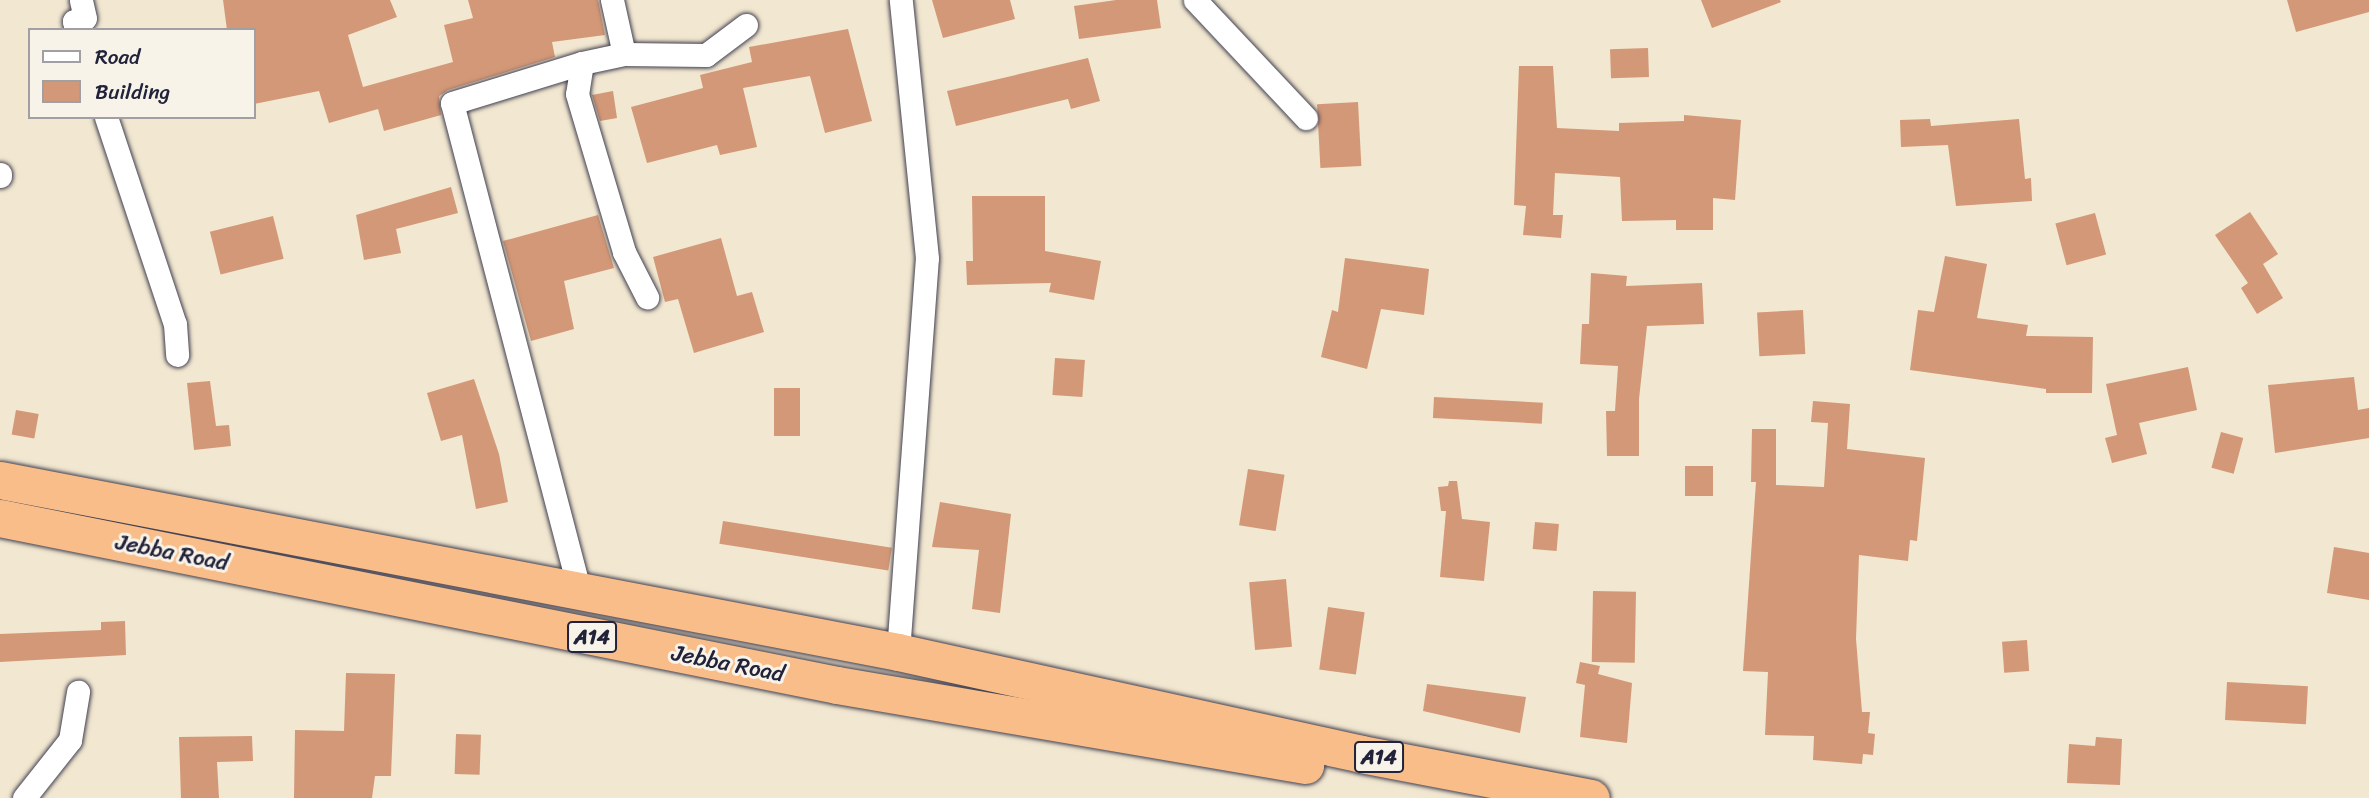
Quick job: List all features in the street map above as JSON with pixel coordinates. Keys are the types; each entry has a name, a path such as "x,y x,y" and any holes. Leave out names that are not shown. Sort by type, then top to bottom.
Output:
{"highway":[{"path":"0,480 898,652"},
{"name":"Jebba Road","path":"0,518 837,685 1274,759 1458,798"},
{"name":"A14","path":"898,652 1168,709 1361,754 1591,798"}],"street":[{"path":"76,28 74,21 85,18 81,0"},
{"path":"612,0 624,54"},
{"path":"898,652 927,258 901,0"},
{"path":"1195,0 1306,118"},
{"path":"580,593 452,103 582,63 624,54 706,55 746,25"},
{"path":"582,63 577,94 624,252 647,297"},
{"path":"107,119 175,324 177,355"},
{"path":"24,798 70,740 78,692"}],"building":[{"path":"223,0 390,0 397,17 348,35 363,87 453,62 444,25 473,18 468,0 598,0 605,35 552,42 555,57 448,90 439,96 441,115 384,131 378,109 329,123 319,91 256,104 256,28 227,28"},
{"path":"932,0 1010,0 1015,19 943,38"},
{"path":"1116,0 1157,0 1161,28 1079,39 1074,6"},
{"path":"1701,0 1780,0 1781,2 1712,28"},
{"path":"2287,0 2369,0 2369,12 2296,32"},
{"path":"848,29 872,121 825,133 810,76 743,88 757,147 720,155 717,145 647,163 631,107 703,88 700,75 752,62 749,47"},
{"path":"1648,48 1649,77 1611,78 1610,49"},
{"path":"1088,58 1100,101 1071,109 1068,99 956,126 947,91"},
{"path":"1519,66 1553,66 1557,128 1619,131 1619,123 1684,121 1684,115 1741,120 1735,200 1713,198 1713,230 1676,230 1676,220 1622,221 1620,177 1555,173 1553,215 1563,215 1561,238 1523,235 1526,206 1514,205"},
{"path":"613,91 617,118 600,121 592,95"},
{"path":"1358,102 1361,166 1320,168 1317,104"},
{"path":"1930,119 1931,126 2019,119 2025,179 2031,178 2032,201 1956,206 1948,145 1901,147 1900,120"},
{"path":"451,187 458,213 396,229 401,253 364,260 356,215"},
{"path":"972,196 1045,196 1045,251 1101,261 1094,300 1049,292 1051,283 967,285 966,261 973,261"},
{"path":"2250,212 2278,254 2263,264 2283,298 2257,314 2241,288 2248,283 2215,235"},
{"path":"2095,213 2106,255 2067,265 2055,224"},
{"path":"598,215 614,268 564,281 574,329 531,341 503,241"},
{"path":"273,216 284,259 221,274 210,232"},
{"path":"721,238 737,296 752,292 764,332 694,353 678,299 665,302 653,257"},
{"path":"1945,256 1987,264 1977,318 2028,325 2026,336 2093,337 2092,393 2046,393 2046,389 1910,370 1918,310 1934,312"},
{"path":"1345,258 1429,269 1424,315 1381,309 1367,369 1321,357 1332,310 1338,312"},
{"path":"1591,273 1627,276 1626,286 1702,283 1704,324 1647,326 1639,399 1639,456 1607,456 1606,411 1615,411 1618,366 1580,364 1582,324 1589,324"},
{"path":"1803,310 1805,354 1759,356 1757,312"},
{"path":"1055,358 1085,360 1082,397 1052,395"},
{"path":"2188,367 2197,410 2139,423 2147,454 2112,463 2105,438 2117,435 2106,384"},
{"path":"2354,377 2358,410 2369,408 2369,438 2275,453 2268,385"},
{"path":"474,379 499,454 508,502 476,509 462,435 441,441 427,393"},
{"path":"210,381 216,426 229,425 231,446 194,450 187,383"},
{"path":"774,388 800,388 800,436 774,436"},
{"path":"1434,397 1543,403 1542,424 1433,418"},
{"path":"1813,401 1850,404 1847,449 1925,458 1917,541 1910,540 1908,561 1859,555 1856,639 1862,712 1870,712 1868,733 1875,734 1873,755 1863,754 1862,764 1813,760 1814,736 1765,735 1768,672 1743,671 1756,482 1751,482 1752,429 1776,429 1776,485 1824,487 1828,423 1811,422"},
{"path":"16,410 39,414 34,439 12,435"},
{"path":"2221,432 2243,438 2234,474 2211,468"},
{"path":"1685,466 1713,466 1713,496 1685,496"},
{"path":"1248,469 1285,475 1276,531 1239,525"},
{"path":"1449,481 1457,481 1462,519 1490,522 1484,581 1440,577 1446,511 1441,511 1438,487 1448,486"},
{"path":"940,502 1011,514 1000,613 972,609 979,550 932,547"},
{"path":"723,521 892,548 888,570 719,544"},
{"path":"1535,522 1559,524 1557,551 1533,549"},
{"path":"2334,547 2369,553 2369,600 2327,593"},
{"path":"1286,579 1292,647 1255,650 1249,582"},
{"path":"1593,591 1636,592 1635,663 1592,662"},
{"path":"1328,607 1365,612 1356,675 1319,669"},
{"path":"125,621 126,655 0,662 0,634 101,630 101,622"},
{"path":"2027,640 2029,671 2004,673 2002,642"},
{"path":"1580,662 1600,666 1598,674 1632,683 1627,743 1580,737 1585,685 1576,683"},
{"path":"346,673 395,674 391,776 375,776 372,798 294,798 295,730 344,731"},
{"path":"2227,682 2308,686 2306,724 2225,720"},
{"path":"1427,684 1526,697 1520,733 1423,711"},
{"path":"456,734 481,735 480,775 455,774"},
{"path":"252,736 253,761 217,762 219,798 181,798 179,737"},
{"path":"2096,737 2122,739 2120,785 2067,783 2069,744 2095,746"}]}
